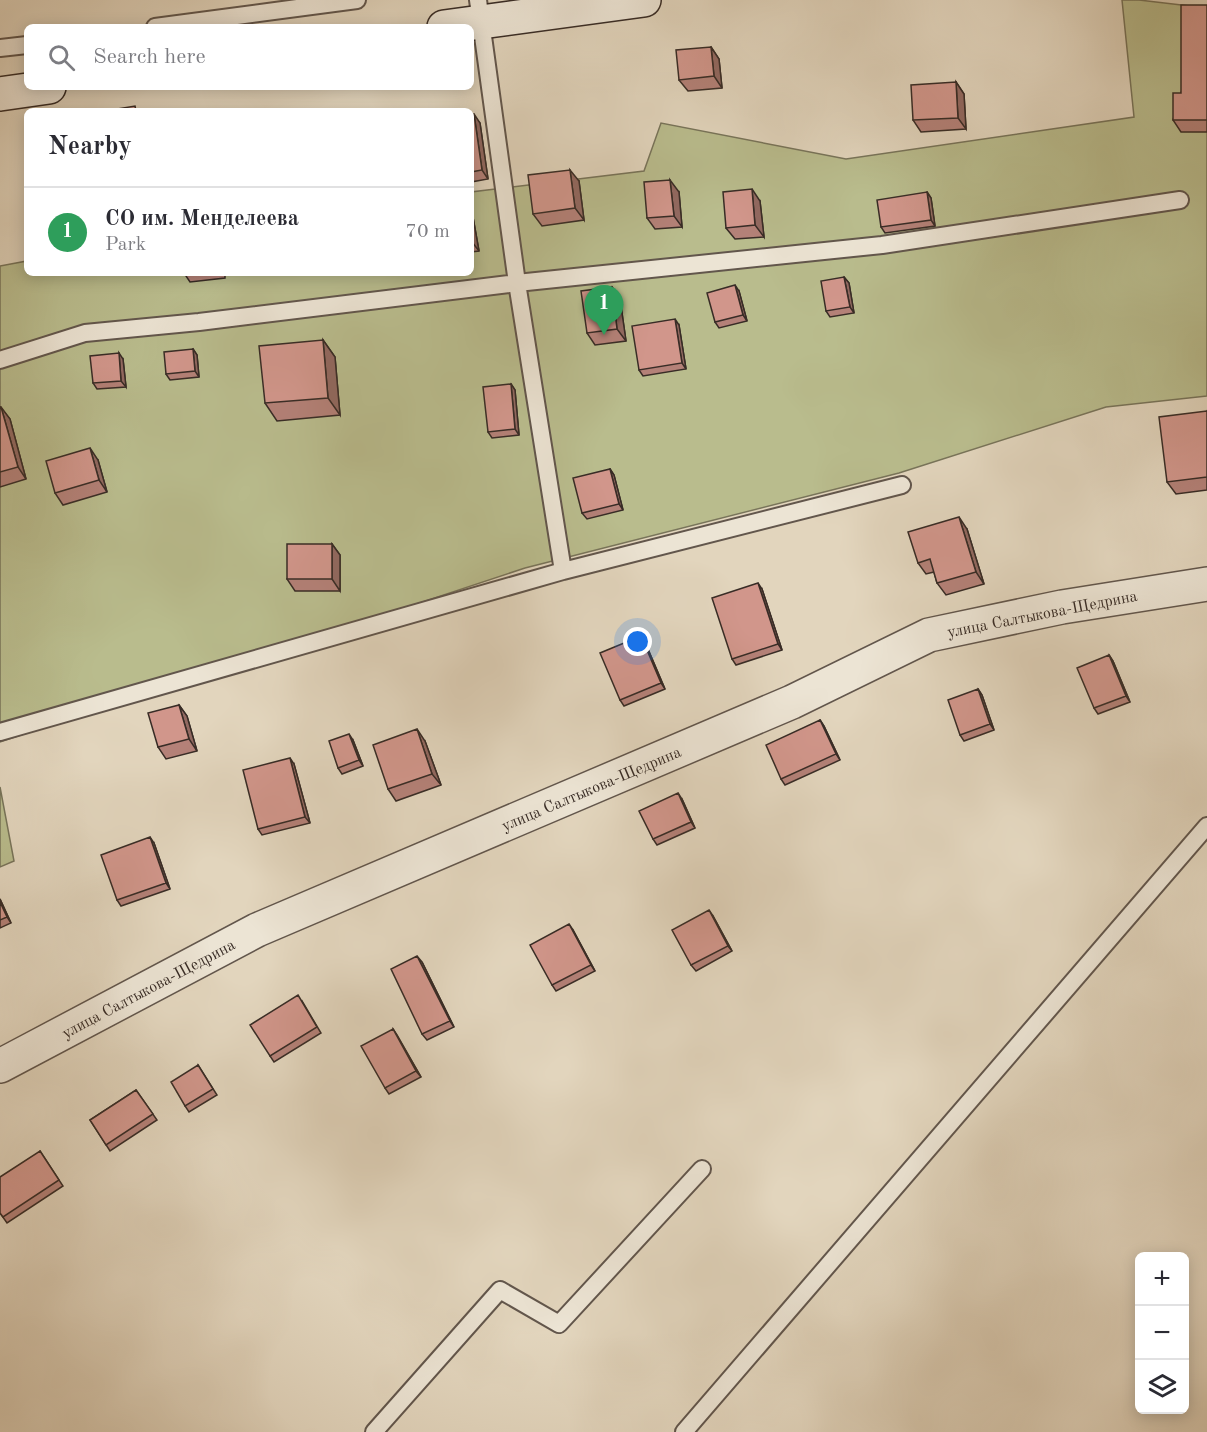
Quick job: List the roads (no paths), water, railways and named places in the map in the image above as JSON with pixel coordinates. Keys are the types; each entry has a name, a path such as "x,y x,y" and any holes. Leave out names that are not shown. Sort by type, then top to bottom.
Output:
{"street":[{"path":"451,24 479,11 644,0"},
{"path":"0,94 28,90"},
{"name":"улица Салтыкова-Щедрина","path":"0,1066 257,930 782,706 929,635 1062,607 1207,584"}],"lane":[{"path":"210,23 357,0"},
{"path":"479,11 517,283 563,571"},
{"path":"0,48 24,45"},
{"path":"0,360 85,333 199,322 517,283 882,245 1180,200"},
{"path":"0,732 563,571 902,484"},
{"path":"684,1432 1207,826"},
{"path":"374,1432 500,1290 559,1324 702,1170"}],"place":[{"name":"СО им. Менделеева","path":"604,335"}]}
